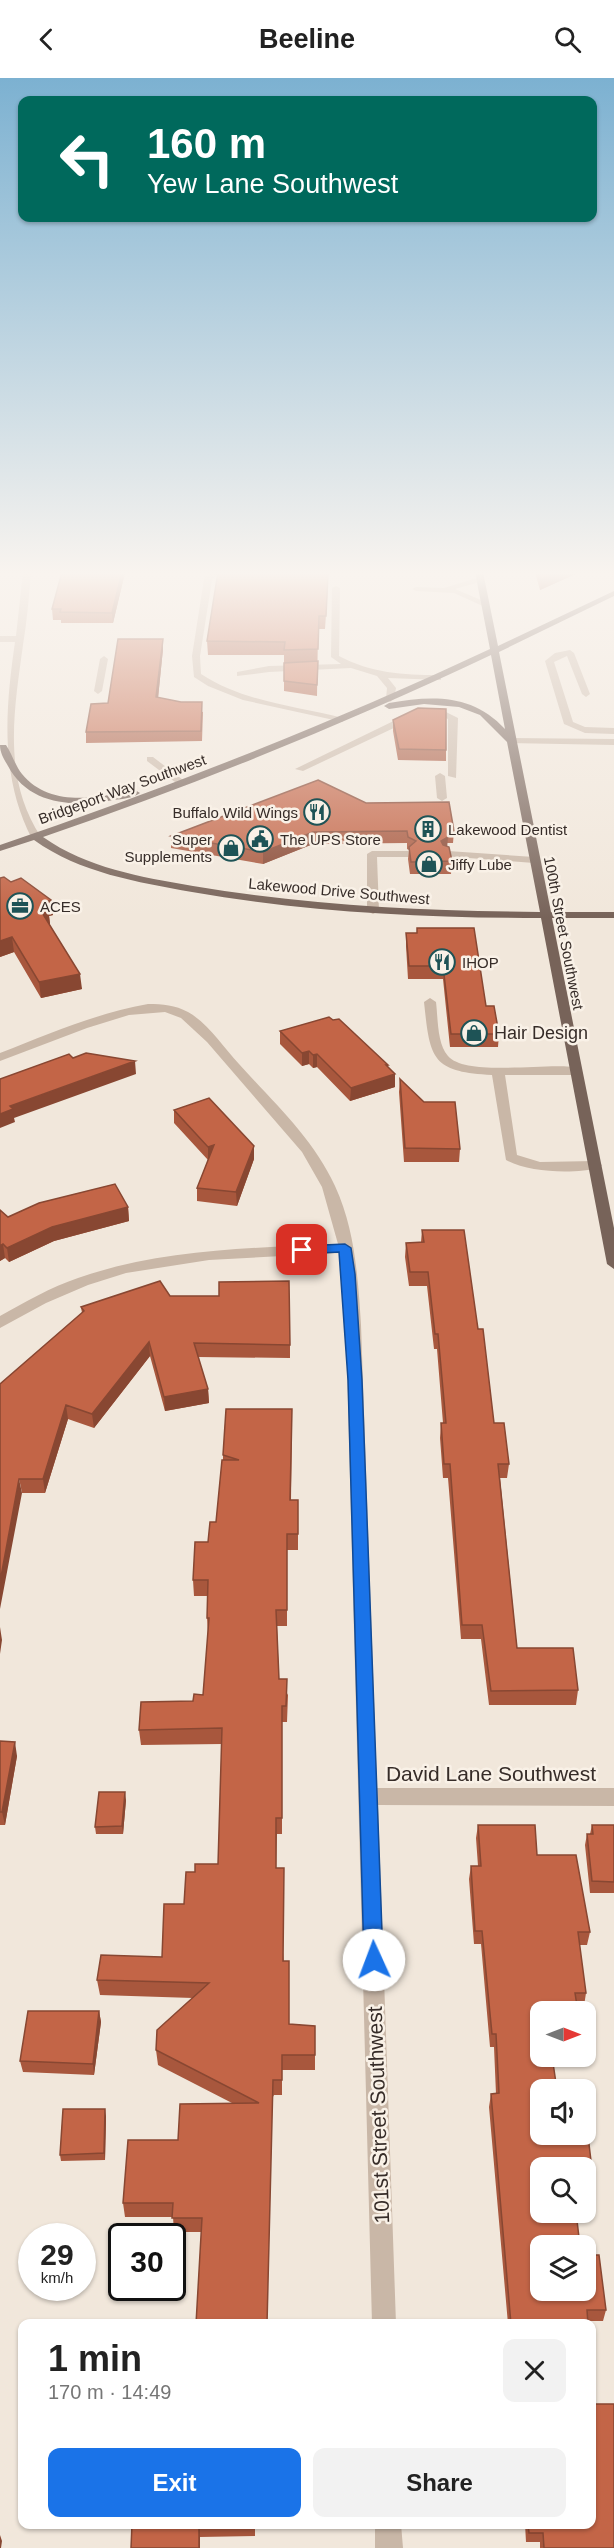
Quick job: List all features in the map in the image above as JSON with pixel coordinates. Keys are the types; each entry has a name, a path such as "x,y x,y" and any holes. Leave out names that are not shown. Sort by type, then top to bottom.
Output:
{"main road":[{"name":"Bridgeport Way Southwest","path":"0,848 182,783 417,687"},
{"name":"100th Street Southwest","path":"500,687 614,1264"},
{"path":"340,720 402,704 452,703 474,708 485,715 511,741"},
{"path":"3,747 17,774 27,786 58,800 92,802 182,783"},
{"name":"Lakewood Drive Southwest","path":"36,837 76,860 149,881 276,903 373,911 614,915"}],"street":[{"path":"11,687 3,747 4,783 18,820 36,837"},
{"path":"215,687 236,696 340,720"},
{"path":"390,699 391,687"},
{"path":"557,687 569,724 577,729 614,731"},
{"path":"583,687 586,694"},
{"path":"300,769 416,714 444,714 453,718 453,776"},
{"path":"511,741 614,742"},
{"path":"150,759 182,783"},
{"path":"440,776 442,798"},
{"path":"373,911 372,854 408,854"},
{"path":"448,854 534,860"},
{"path":"430,1002 436,1052 456,1067 470,1071 576,1071"},
{"name":"101st Street Southwest","path":"0,1057 126,1012 162,1008 182,1013 202,1031 306,1148 316,1162 329,1190 342,1228 352,1315 355,1369 384,2319"},
{"path":"498,1071 511,1157 529,1166 595,1165"},
{"path":"0,1323 47,1295 76,1283 156,1261 345,1248"},
{"name":"David Lane Southwest","path":"368,1796 614,1797"},
{"path":"388,2529 389,2548"}],"building":[{"path":"110,687 157,687 156,697 181,702 202,702 201,731 86,732 91,704 108,703"},
{"path":"418,708 446,709 446,750 399,749 393,720"},
{"path":"318,780 366,803 449,802 454,831 447,831 448,837 441,841 443,845 449,847 452,861 411,862 409,847 416,841 408,837 407,831 313,832 263,852 171,836"},
{"path":"4,877 11,882 21,878 51,900 42,903 49,909 41,911 80,974 39,982 12,937 0,941 0,878"},
{"path":"417,928 474,928 486,1006 494,1006 499,1034 451,1034 443,966 409,966 406,933 417,933"},
{"path":"329,1017 333,1020 339,1019 395,1074 351,1088 317,1054 313,1055 309,1051 302,1053 280,1031"},
{"path":"86,1053 135,1061 10,1106 13,1109 0,1114 0,1079 69,1054 73,1058"},
{"path":"400,1079 424,1102 455,1102 460,1149 405,1148"},
{"path":"209,1098 254,1146 236,1192 197,1188 214,1145 208,1147 174,1110"},
{"path":"115,1184 128,1207 52,1227 7,1248 3,1244 0,1246 0,1210 8,1217 39,1203"},
{"path":"422,1230 464,1230 478,1329 483,1329 494,1423 504,1423 509,1464 498,1464 517,1648 573,1648 578,1690 491,1691 482,1625 462,1625 450,1464 444,1464 441,1423 446,1423 438,1334 435,1334 428,1272 410,1272 406,1243 424,1242"},
{"path":"160,1281 170,1296 219,1296 219,1282 289,1281 290,1345 194,1343 208,1389 164,1397 149,1342 92,1414 66,1405 43,1479 19,1479 0,1582 0,1384 84,1311 81,1307"},
{"path":"226,1409 292,1409 290,1500 298,1500 298,1534 287,1534 287,1610 276,1610 279,1679 287,1679 286,1706 282,1706 282,1818 276,1818 276,1868 284,1868 283,1961 289,1961 289,2024 315,2026 315,2055 282,2055 282,2080 273,2080 267,2319 196,2319 202,2218 172,2218 173,2203 123,2203 128,2140 178,2140 180,2104 259,2103 156,2050 157,2030 209,1983 97,1980 101,1955 162,1957 164,1904 184,1904 186,1872 195,1872 195,1864 218,1864 222,1728 139,1730 141,1702 193,1701 194,1694 203,1695 209,1618 207,1618 208,1580 193,1580 195,1542 208,1542 210,1522 216,1522 222,1460 239,1460 223,1455"},
{"path":"0,1741 15,1742 2,1812 0,1812"},
{"path":"99,1792 125,1792 122,1826 95,1827"},
{"path":"478,1825 535,1825 537,1855 576,1855 590,1932 578,1932 586,1993 575,1993 576,2001 530,2001 530,2067 554,2067 555,2079 530,2079 530,2145 589,2145 591,2157 530,2157 530,2223 577,2223 579,2235 530,2235 530,2301 596,2301 596,2255 599,2255 606,2310 587,2310 588,2319 511,2319 491,2094 499,2093 496,2034 492,2034 482,1931 475,1931 471,1866 481,1866"},
{"path":"592,1825 614,1825 614,1882 592,1881 587,1834 593,1834"},
{"path":"28,2011 99,2011 93,2064 20,2061"},
{"path":"63,2109 105,2109 104,2153 60,2155"},
{"path":"596,2404 614,2404 614,2548 544,2548 543,2533 529,2533 529,2529 596,2529"},
{"path":"132,2529 199,2529 199,2548 131,2548"}],"place":[{"name":"Buffalo Wild Wings","path":"317,812"},
{"name":"Lakewood Dentist","path":"428,829"},
{"name":"The UPS Store","path":"260,839"},
{"name":"Super Supplements","path":"231,848"},
{"name":"Jiffy Lube","path":"429,864"},
{"name":"ACES","path":"20,906"},
{"name":"IHOP","path":"442,962"},
{"name":"Hair Design","path":"474,1033"}],"route":[{"path":"302,1250 345,1248 349,1274 355,1380 374,1960"}]}
